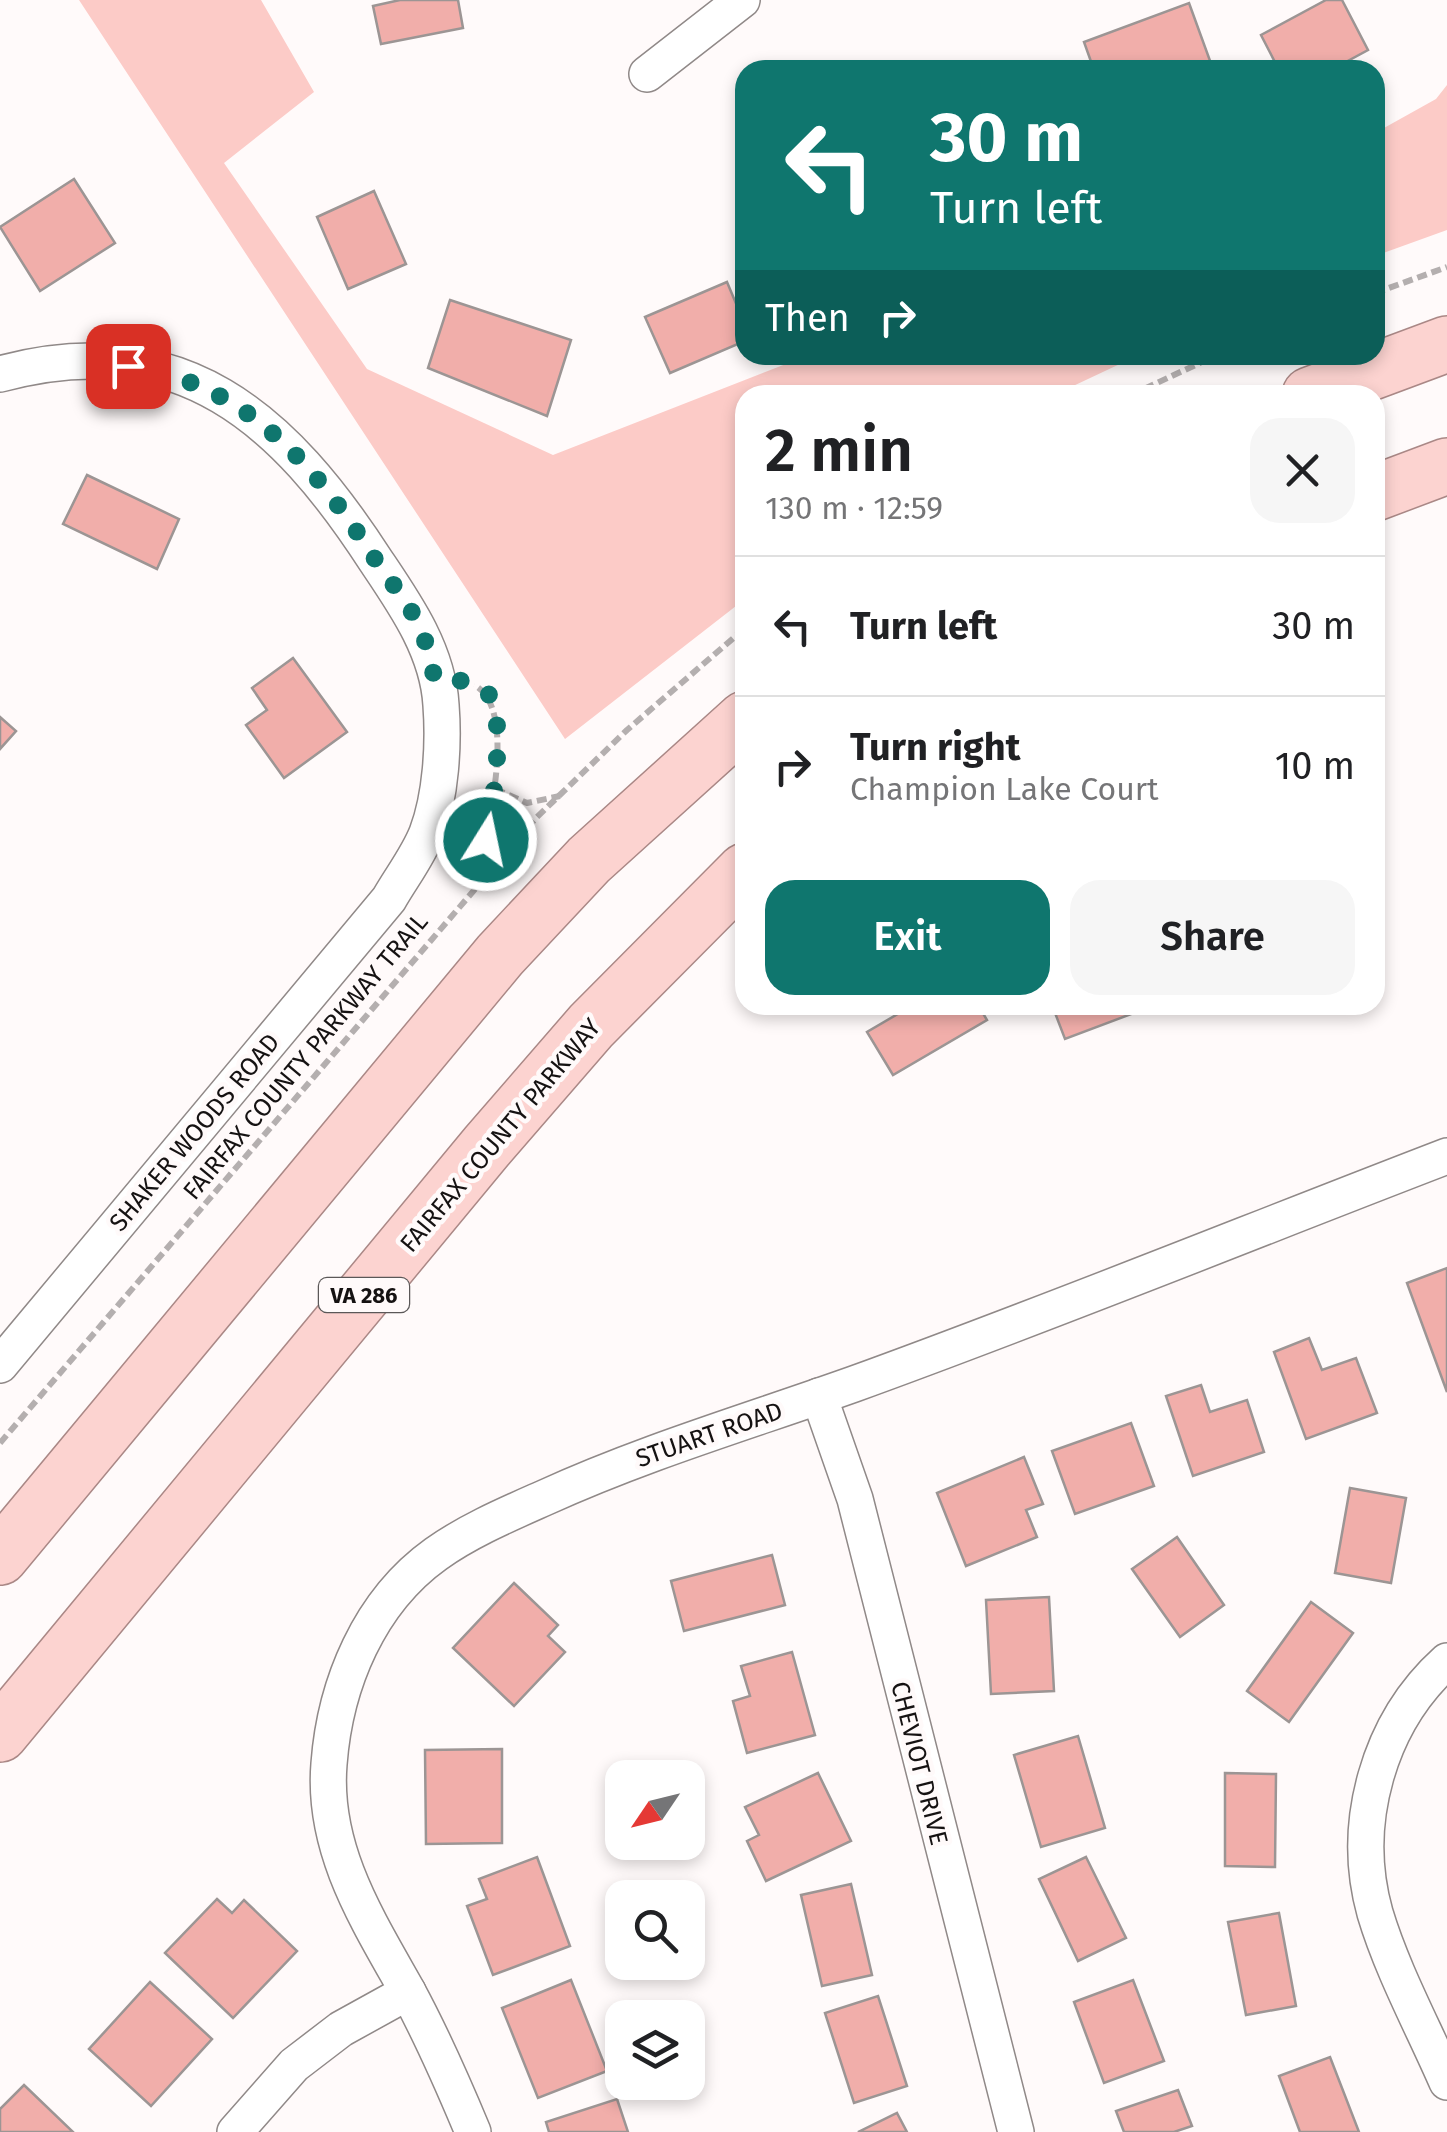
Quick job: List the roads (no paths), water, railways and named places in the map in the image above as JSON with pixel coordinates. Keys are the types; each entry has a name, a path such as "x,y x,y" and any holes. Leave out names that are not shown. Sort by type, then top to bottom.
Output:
{"highway":[{"path":"1337,385 1447,344"},
{"path":"1385,489 1447,466"},
{"path":"0,1557 500,955 590,860 735,729"},
{"name":"FAIRFAX COUNTY PARKWAY","path":"0,1734 487,1146 591,1026 735,882"}],"street":[{"path":"647,74 742,0"},
{"name":"SHAKER WOODS ROAD","path":"0,374 52,363 101,362 156,370 204,386 245,408 294,449 340,505 420,627 441,700 441,752 427,832 389,899 0,1366"},
{"name":"STUART ROAD","path":"473,2132 408,1992 358,1907 334,1836 328,1770 334,1714 352,1665 390,1596 436,1554 508,1514 609,1468 819,1396 1447,1156"},
{"name":"CHEVIOT DRIVE","path":"819,1396 854,1499 1016,2132"},
{"path":"1447,1661 1413,1698 1389,1739 1374,1780 1366,1824 1366,1871 1376,1914 1447,2082"},
{"path":"235,2132 294,2066 341,2029 408,1992"}]}
